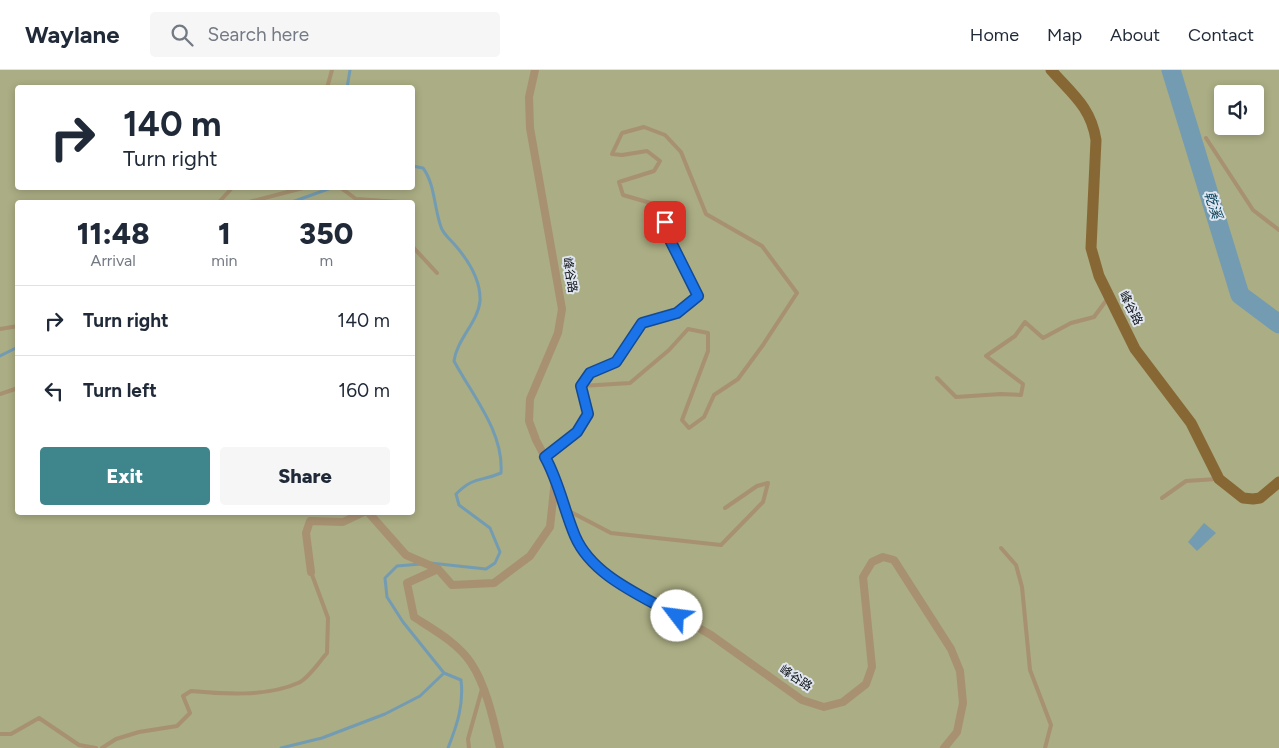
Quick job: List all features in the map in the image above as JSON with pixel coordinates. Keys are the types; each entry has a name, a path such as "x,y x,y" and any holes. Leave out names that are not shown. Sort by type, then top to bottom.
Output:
{"street":[{"name":"峰谷路","path":"535,70 529,97 530,128 562,309 558,333 530,399 529,421 555,476 575,537 587,557 609,576 710,635 802,700 824,707 844,702 866,684 872,667 863,577 872,562 882,557 894,560 951,649 960,671 963,703 956,732 944,748"},
{"name":"峰谷路","path":"1051,70 1089,112 1094,125 1096,140 1091,248 1099,276 1135,349 1191,423 1219,479 1243,498 1253,499 1260,498 1279,482"},
{"path":"371,515 406,555 437,568 452,585 494,583 530,556 550,526 555,476"},
{"path":"311,572 306,533 310,521 342,522 357,515"},
{"path":"437,568 407,583 414,617 448,640 471,663 492,712 500,748"}],"lane":[{"path":"328,85 332,70"},
{"path":"545,457 577,432 588,414 581,386 590,373 616,362 642,323 677,313 698,296 669,238 661,206 622,195 619,182 654,171 660,161 647,151 622,155 612,154 622,133 644,127 665,135 681,152 706,214 762,246 797,293 738,379 714,395 704,417 689,428 682,420 708,350 708,333 688,329 669,350 630,383 581,386"},
{"path":"1206,138 1237,189 1253,210 1279,230"},
{"path":"221,200 230,190"},
{"path":"257,200 295,190"},
{"path":"345,190 356,199 371,200"},
{"path":"415,249 437,273"},
{"path":"937,378 956,397 1001,394 1021,395 1023,384 986,356 1014,336 1026,322 1043,338 1071,323 1094,317 1109,296"},
{"path":"0,329 15,326"},
{"path":"0,394 15,389"},
{"path":"1162,498 1186,481 1219,479"},
{"path":"566,510 611,533 722,545 763,502 768,483 757,486 725,508"},
{"path":"1001,548 1016,565 1022,587 1030,670 1051,725 1045,748"},
{"path":"102,748 116,739 131,734 178,726 190,713 184,696 191,691 230,694 265,691 299,683 328,654 328,618 311,572"},
{"path":"469,748 468,740 482,688"},
{"path":"0,734 11,734 39,718 79,745 96,748"}],"green space":[{"path":"0,70 1279,70 1279,748 0,748"}],"water":[{"path":"1204,523 1216,533 1197,551 1188,542"}],"waterway":[{"path":"348,85 350,70"},
{"name":"乾溪","path":"1171,70 1240,295 1279,324"},
{"path":"415,167 423,168 427,174 442,230 460,251 476,278 480,293 478,309 459,345 454,361 485,414 501,458 501,473 468,484 456,494 459,505 490,528 500,552 495,563 486,569 430,563"},
{"path":"298,200 325,190"},
{"path":"0,356 15,348"},
{"path":"281,748 322,738 385,714 420,696 444,673 403,622 387,597 385,578 397,566 421,564"},
{"path":"444,673 461,680 462,689 459,715 448,748"}],"route":[{"path":"665,222 669,238 698,296 677,313 642,323 616,362 590,373 581,386 588,414 577,432 545,457 555,476 575,537 587,557 609,576 677,616"}]}
